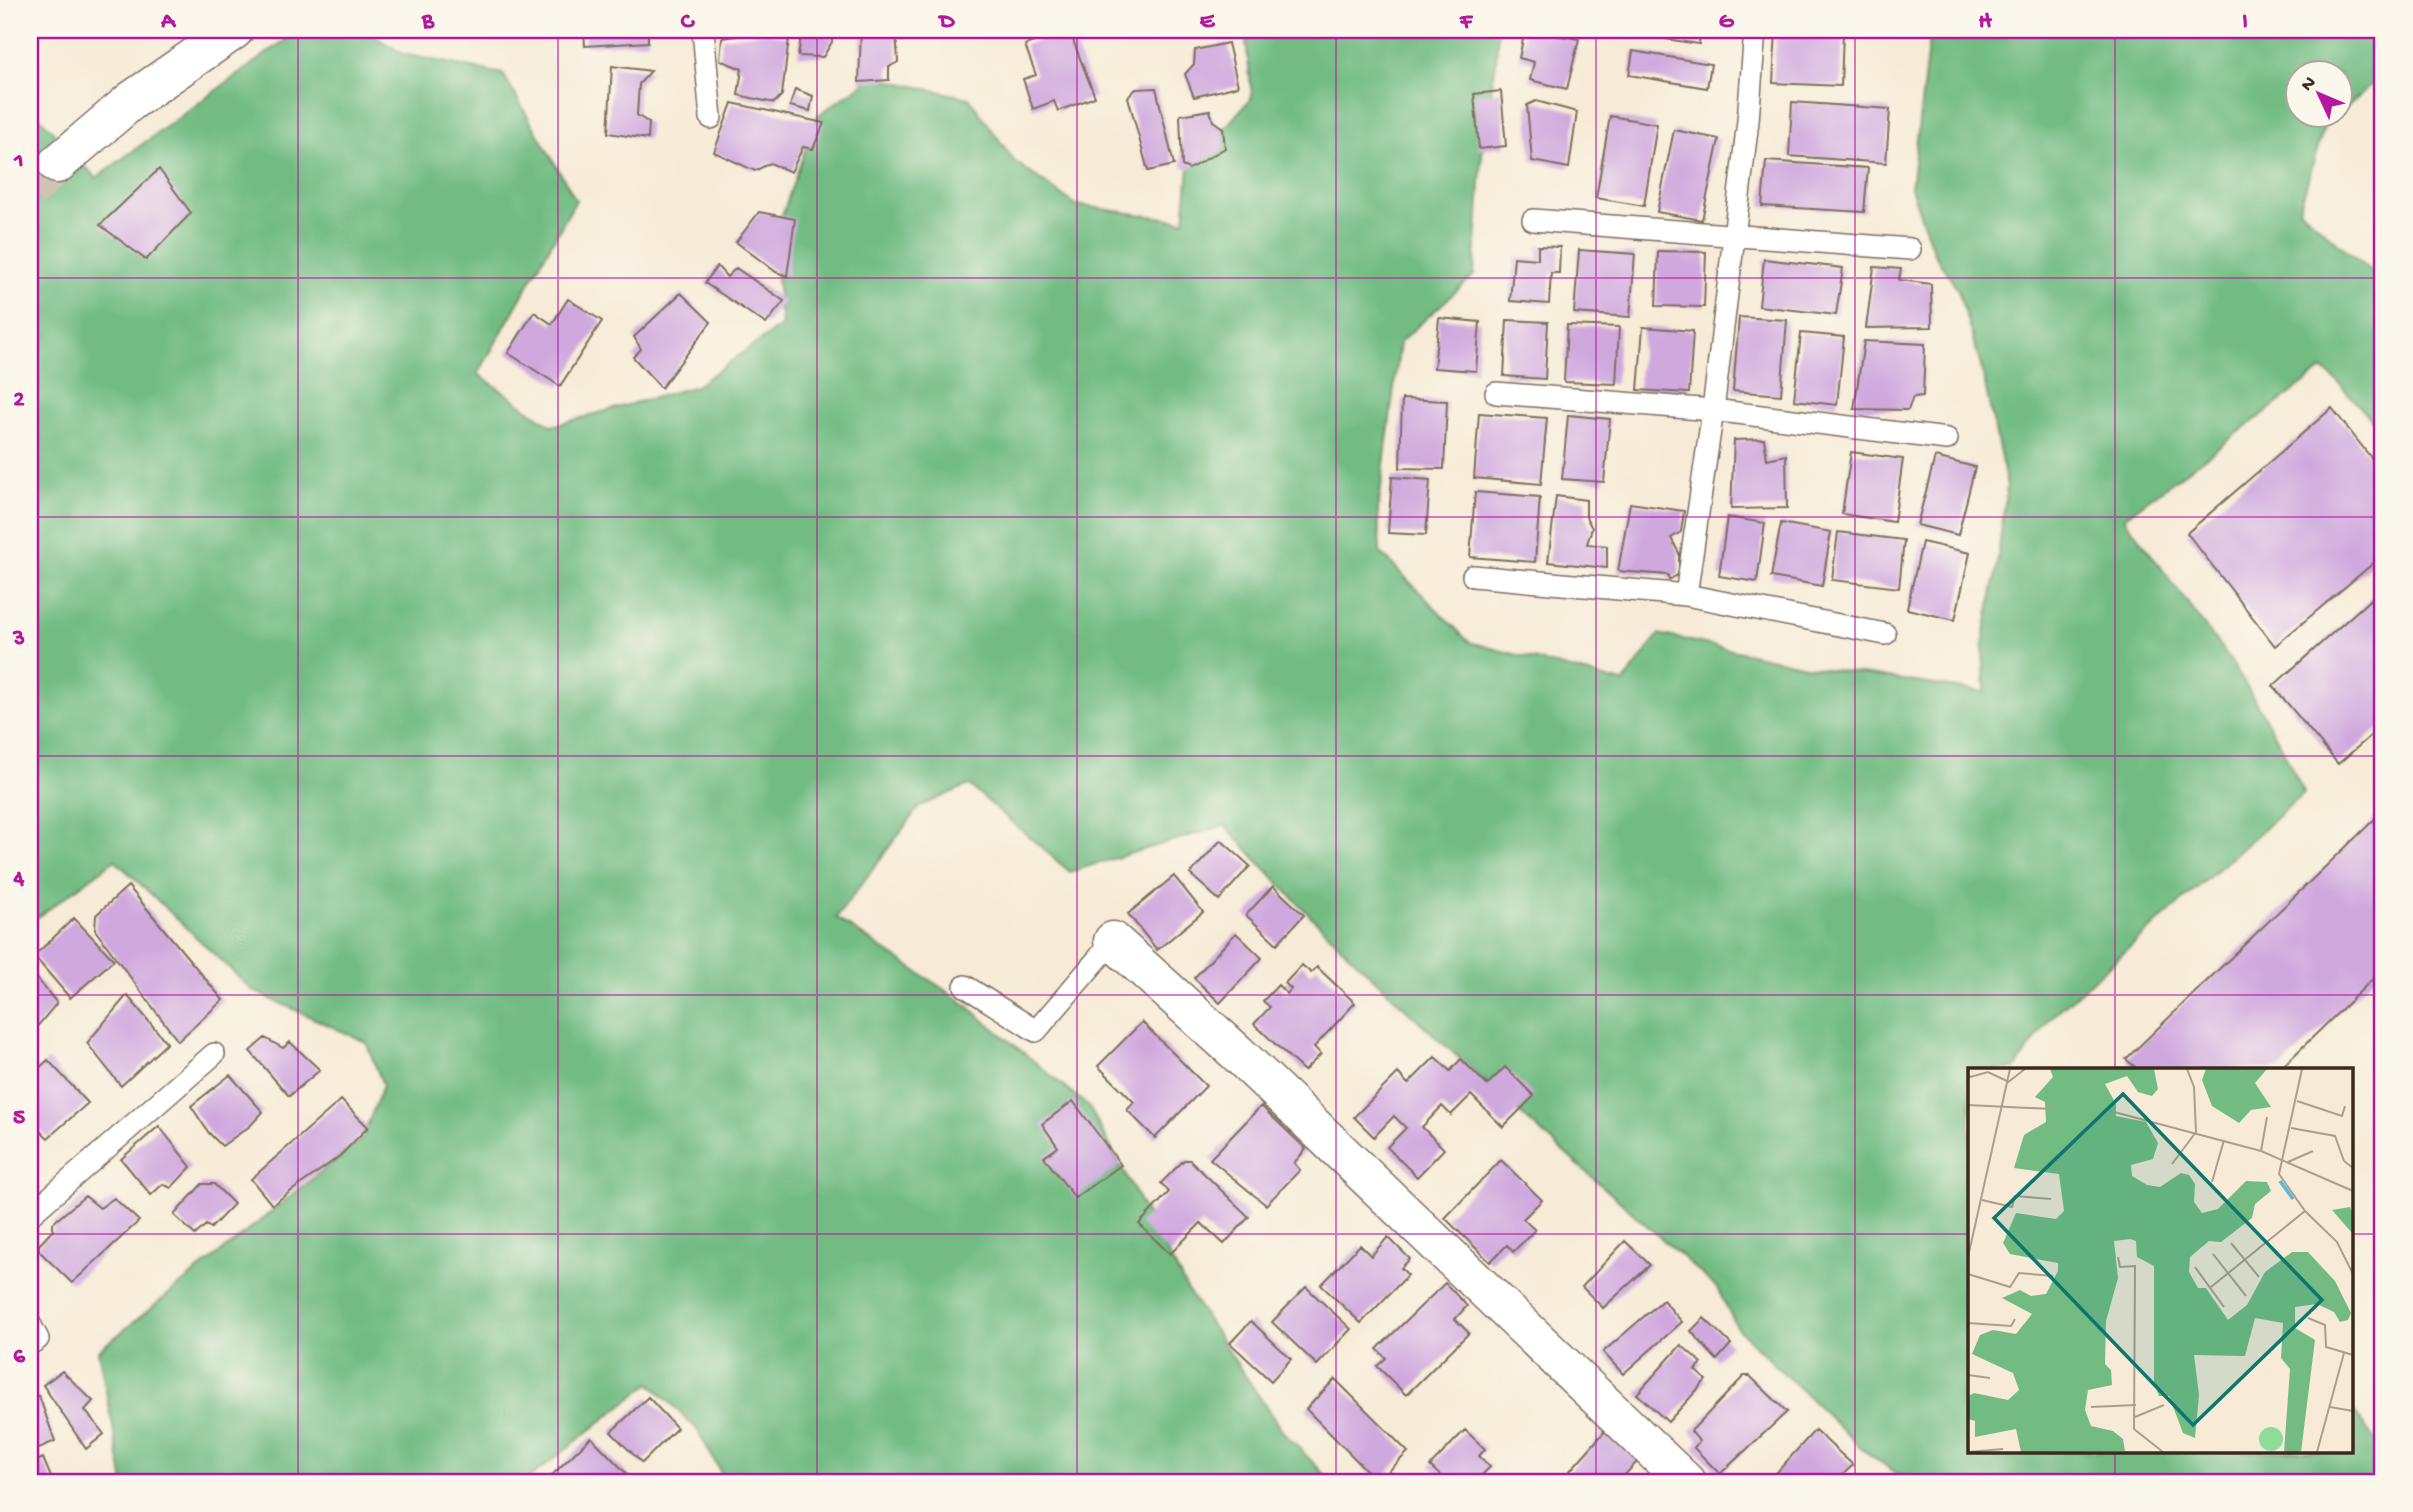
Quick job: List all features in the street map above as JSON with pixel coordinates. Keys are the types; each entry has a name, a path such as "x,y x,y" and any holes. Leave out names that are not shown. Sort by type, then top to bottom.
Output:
{"street":[{"path":"57,164 131,101 234,30"},
{"path":"1113,941 1236,1052 1686,1482"}],"lane":[{"path":"703,30 711,118"},
{"path":"1686,595 1713,410 1748,121 1755,30"},
{"path":"1533,220 1910,249"},
{"path":"1496,393 1713,410 1947,439"},
{"path":"1473,576 1686,595 1885,634"},
{"path":"965,986 1036,1031 1113,941"},
{"path":"30,1215 214,1054"},
{"path":"30,1324 38,1339 30,1344"}],"green space":[{"path":"299,30 365,30 403,54 503,74 576,200 478,374 552,426 696,386 782,325 773,241 817,116 873,77 969,98 1015,162 1076,205 1184,221 1189,169 1252,97 1245,30 1498,30 1496,62 1483,138 1474,275 1400,342 1378,510 1380,552 1469,642 1623,683 1659,634 1806,666 1985,692 1983,644 1996,573 2007,486 1981,366 1958,290 1934,253 1911,188 1930,30 2383,30 2383,74 2354,100 2354,60 2284,60 2284,130 2323,130 2299,209 2383,282 2383,432 2332,376 2322,370 2124,518 2233,664 2278,740 2304,793 2050,1018 2016,1068 1968,1068 1968,1452 2354,1452 2354,1411 2383,1451 2383,1482 1909,1482 1862,1449 1738,1329 1717,1288 1402,1006 1282,887 1225,825 1070,872 969,785 920,806 836,918 960,1000 1089,1107 1188,1291 1283,1432 1332,1482 726,1482 697,1429 650,1383 524,1482 124,1482 98,1351 362,1139 383,1085 366,1042 253,991 115,860 30,923 30,107 96,178"}],"building":[{"path":"584,30 648,30 648,42 585,46"},
{"path":"802,30 832,30 832,42 823,57 798,56"},
{"path":"861,30 896,30 898,62 889,67 889,80 859,82"},
{"path":"1069,30 1095,97 1058,111 1054,101 1033,109 1023,79 1036,75 1025,45"},
{"path":"1174,30 1205,30 1205,31 1176,38"},
{"path":"1525,30 1579,39 1567,89 1530,80 1534,62 1519,58"},
{"path":"1606,30 1700,30 1699,44"},
{"path":"1776,30 1843,32 1841,86 1773,83"},
{"path":"765,32 789,38 782,95 774,103 738,95 742,69 720,60 722,38"},
{"path":"1228,43 1238,86 1194,97 1185,74 1194,64 1195,50"},
{"path":"1633,51 1711,64 1707,88 1629,75"},
{"path":"612,66 651,71 639,84 637,115 649,123 648,139 608,133"},
{"path":"1156,88 1174,165 1148,171 1128,97 1136,89"},
{"path":"795,89 813,96 810,111 790,106"},
{"path":"1501,91 1506,146 1479,149 1474,94"},
{"path":"1536,101 1577,112 1569,168 1532,161 1527,105"},
{"path":"1792,102 1890,109 1886,163 1789,156"},
{"path":"732,103 824,123 813,149 803,147 791,172 770,163 755,171 714,152"},
{"path":"1210,110 1213,121 1223,128 1225,148 1189,169 1182,166 1180,115"},
{"path":"1610,116 1657,124 1644,206 1596,198"},
{"path":"1674,130 1719,139 1702,220 1657,212"},
{"path":"1766,161 1868,168 1864,212 1762,206"},
{"path":"159,169 191,213 146,260 100,225"},
{"path":"759,212 795,219 787,276 776,272 736,242"},
{"path":"1538,246 1560,247 1559,273 1551,273 1549,304 1510,301 1514,257 1538,259"},
{"path":"1579,250 1635,254 1630,317 1574,313"},
{"path":"1658,251 1706,252 1704,307 1656,306"},
{"path":"1764,259 1843,268 1836,315 1759,306"},
{"path":"717,266 727,277 736,268 784,301 766,324 705,283"},
{"path":"1874,267 1901,269 1899,280 1931,284 1932,327 1866,328"},
{"path":"681,293 711,322 661,388 633,357 641,349 634,337"},
{"path":"568,299 602,321 560,386 508,353 534,312 552,324"},
{"path":"1739,317 1787,320 1781,395 1733,391"},
{"path":"1439,318 1480,322 1476,371 1434,368"},
{"path":"1507,320 1548,322 1545,379 1504,376"},
{"path":"1567,325 1619,327 1616,384 1564,382"},
{"path":"1643,327 1693,331 1689,393 1638,390"},
{"path":"1801,333 1844,337 1837,405 1794,400"},
{"path":"1864,341 1925,344 1923,396 1913,397 1908,410 1854,409"},
{"path":"1402,399 1447,401 1444,469 1400,468"},
{"path":"2332,408 2383,473 2383,555 2275,646 2187,533"},
{"path":"1479,413 1547,418 1541,484 1474,478"},
{"path":"1568,415 1610,419 1604,482 1562,479"},
{"path":"1764,439 1767,459 1786,455 1787,508 1731,509 1734,440"},
{"path":"1851,452 1903,459 1894,522 1842,514"},
{"path":"1935,457 1975,467 1958,535 1917,525"},
{"path":"1392,477 1430,480 1426,535 1388,533"},
{"path":"1475,492 1540,497 1535,562 1470,557"},
{"path":"1556,496 1586,500 1586,517 1592,528 1587,544 1607,546 1607,568 1548,562"},
{"path":"1630,503 1684,511 1681,532 1671,538 1679,553 1679,574 1669,580 1668,575 1618,571"},
{"path":"1727,517 1765,523 1757,582 1719,576"},
{"path":"1781,523 1831,532 1822,586 1771,577"},
{"path":"1838,532 1904,540 1899,588 1832,580"},
{"path":"1922,542 1970,553 1955,620 1907,609"},
{"path":"2383,588 2383,725 2338,764 2273,686"},
{"path":"2383,811 2383,969 2281,1068 2136,1068 2126,1059"},
{"path":"1221,840 1250,866 1219,900 1190,874"},
{"path":"1174,876 1203,912 1157,950 1128,914"},
{"path":"128,886 223,1000 178,1041 95,930 96,915"},
{"path":"1273,886 1304,915 1277,944 1246,915"},
{"path":"74,918 114,960 70,998 34,956"},
{"path":"1236,933 1262,958 1220,1003 1194,978"},
{"path":"1302,965 1311,973 1317,967 1355,1003 1314,1047 1321,1054 1304,1071 1254,1024 1270,1007 1263,1001 1278,985 1287,994 1291,989 1285,983"},
{"path":"34,975 57,1003 30,1035 30,978"},
{"path":"127,995 167,1043 121,1086 87,1043"},
{"path":"1142,1022 1206,1086 1155,1138 1127,1110 1134,1102 1098,1066"},
{"path":"265,1038 283,1048 290,1042 320,1070 289,1096 250,1051"},
{"path":"1435,1057 1450,1071 1461,1059 1487,1085 1505,1067 1534,1096 1503,1127 1471,1095 1451,1115 1442,1106 1422,1127 1444,1149 1417,1177 1387,1147 1406,1128 1394,1116 1374,1137 1354,1117 1398,1073 1408,1084"},
{"path":"48,1060 88,1103 48,1138 35,1126 30,1130 30,1076"},
{"path":"230,1075 263,1112 250,1126 222,1146 209,1133 191,1106"},
{"path":"341,1100 368,1127 340,1156 272,1205 251,1179"},
{"path":"1073,1101 1121,1165 1075,1198 1044,1157 1058,1147 1042,1124"},
{"path":"1261,1106 1306,1149 1294,1163 1300,1170 1266,1205 1210,1159"},
{"path":"159,1126 191,1167 171,1188 163,1184 151,1195 121,1159"},
{"path":"1184,1160 1190,1160 1249,1217 1224,1244 1201,1223 1170,1254 1139,1224 1169,1192 1161,1183"},
{"path":"1501,1160 1542,1200 1523,1219 1535,1230 1513,1252 1507,1245 1490,1262 1445,1218"},
{"path":"202,1184 214,1184 234,1204 211,1228 206,1225 195,1235 174,1215"},
{"path":"85,1196 100,1208 114,1198 139,1221 72,1283 39,1251 39,1245 53,1230 53,1223"},
{"path":"1388,1237 1410,1259 1401,1268 1408,1275 1361,1323 1321,1285 1360,1245 1371,1256"},
{"path":"1625,1241 1650,1265 1603,1308 1582,1287"},
{"path":"1445,1283 1467,1306 1455,1319 1469,1333 1406,1395 1377,1366 1386,1358 1377,1349"},
{"path":"1306,1287 1351,1329 1317,1365 1272,1322"},
{"path":"1663,1300 1682,1322 1623,1374 1603,1352"},
{"path":"1704,1318 1731,1344 1717,1360 1691,1331"},
{"path":"1251,1321 1291,1359 1271,1381 1230,1343"},
{"path":"1681,1345 1702,1363 1695,1370 1706,1380 1668,1422 1637,1394"},
{"path":"62,1371 93,1401 85,1410 104,1434 86,1449 43,1385"},
{"path":"1744,1376 1750,1376 1787,1412 1720,1474 1694,1448 1699,1441 1691,1431"},
{"path":"1335,1379 1408,1452 1378,1482 1306,1409"},
{"path":"31,1395 39,1396 55,1441 30,1452"},
{"path":"648,1397 677,1428 642,1463 611,1432"},
{"path":"1465,1430 1485,1449 1479,1456 1490,1467 1475,1482 1447,1482 1430,1466"},
{"path":"1606,1430 1638,1461 1618,1482 1560,1482"},
{"path":"1815,1430 1853,1465 1835,1482 1768,1482"},
{"path":"591,1437 628,1475 621,1482 545,1482"},
{"path":"43,1458 53,1482 30,1482 30,1464"}],"tunnel":[{"path":"30,190 57,164"}]}
